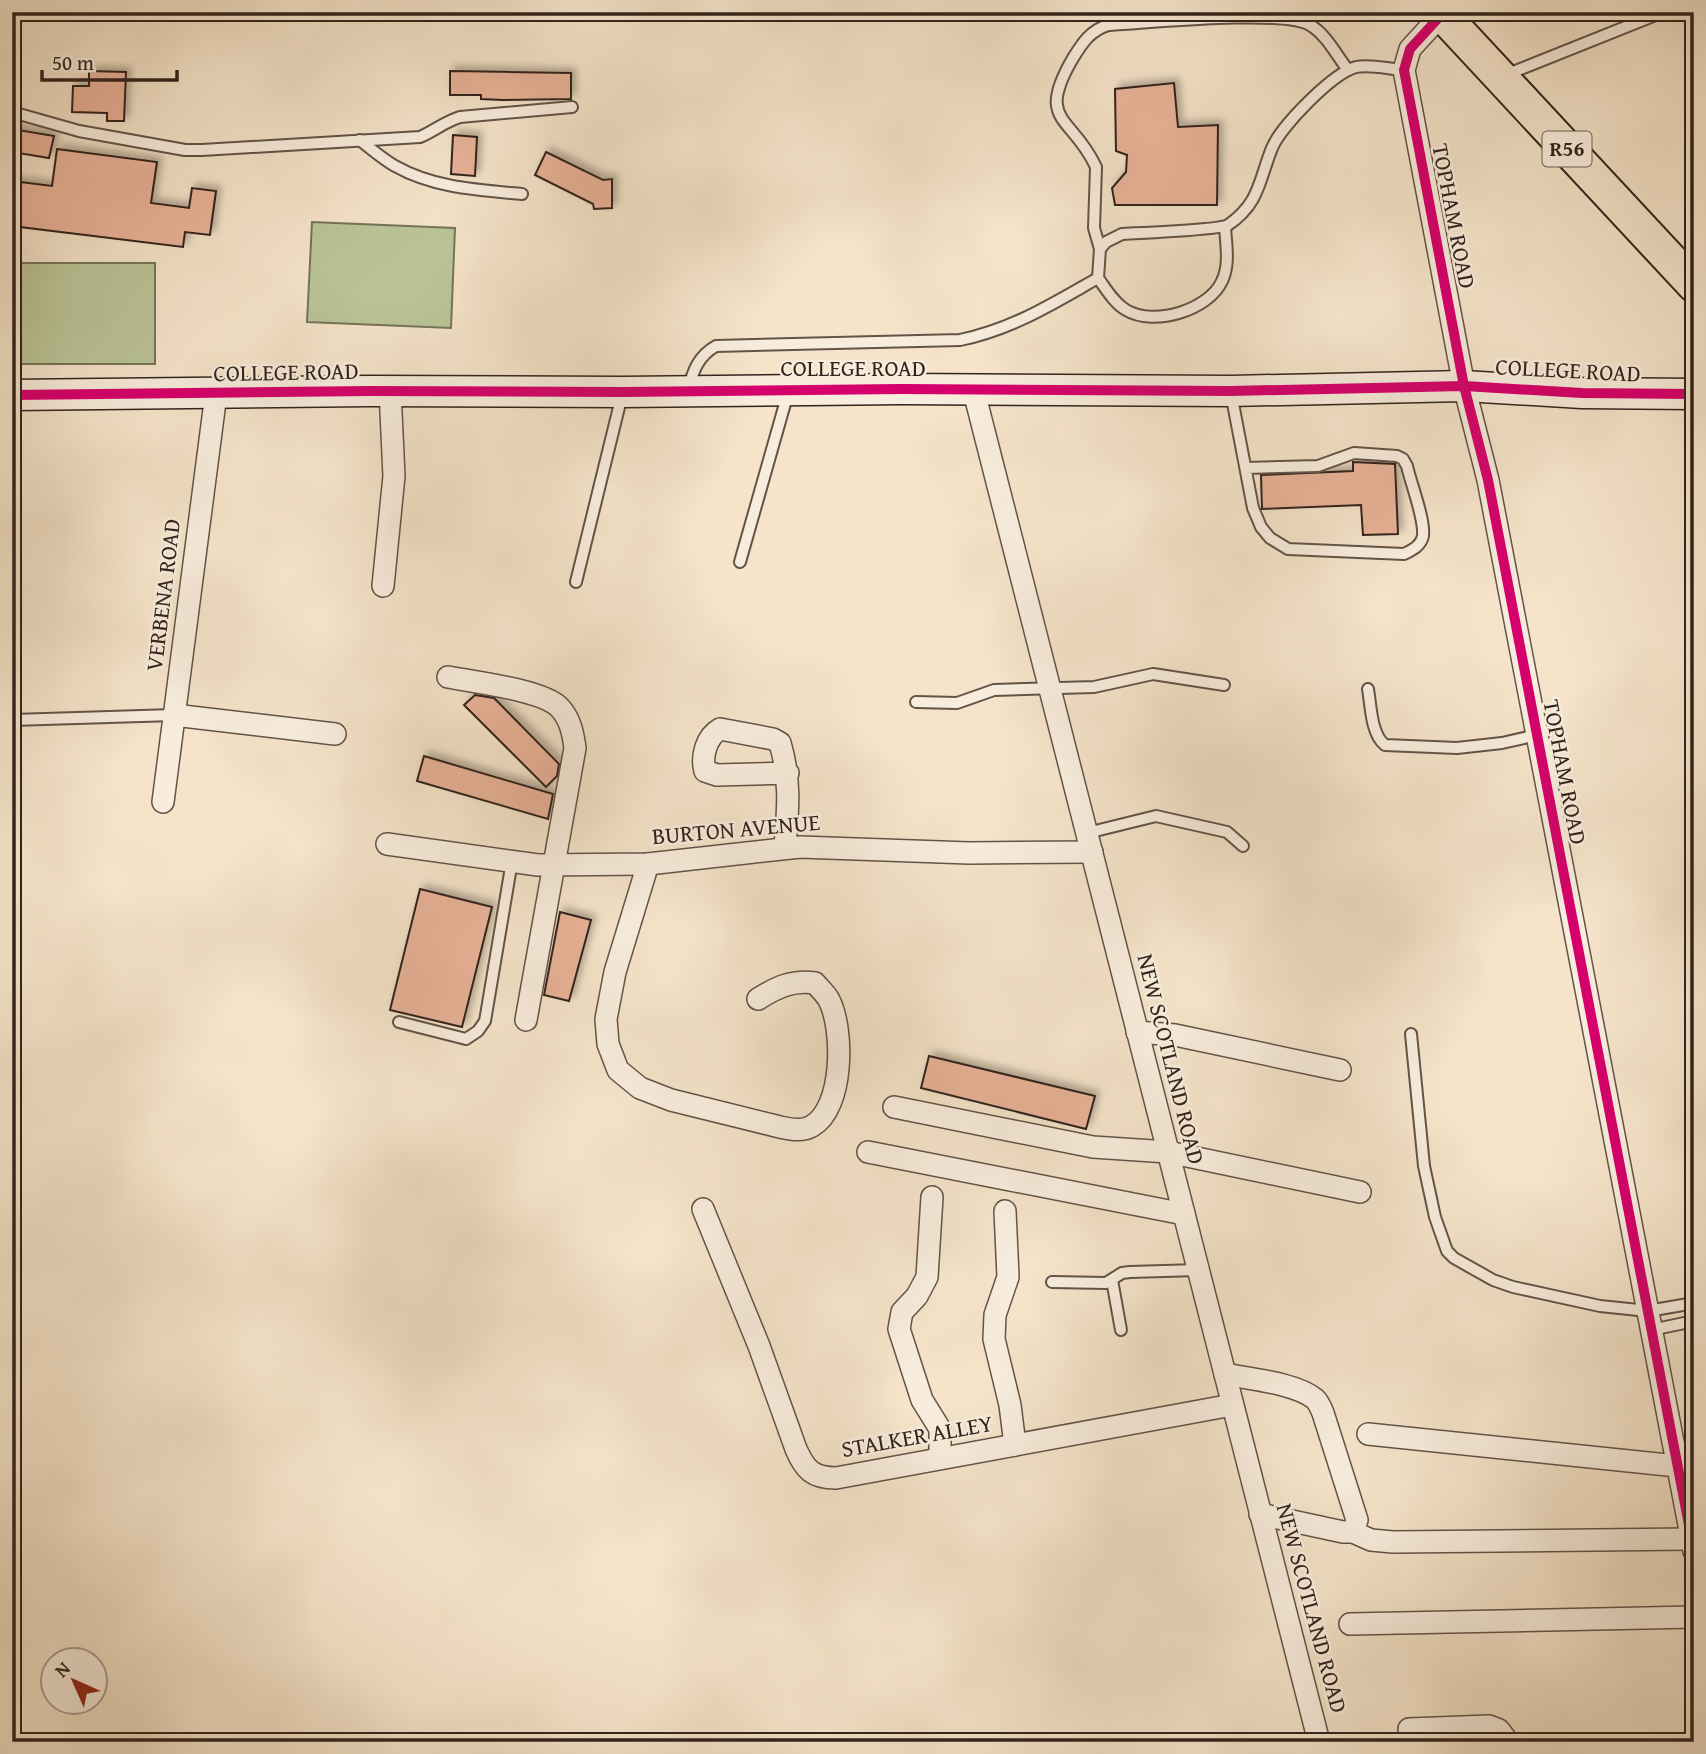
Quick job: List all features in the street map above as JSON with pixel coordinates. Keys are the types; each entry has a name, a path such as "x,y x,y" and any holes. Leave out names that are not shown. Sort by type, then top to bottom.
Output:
{"main road":[{"name":"R56","path":"1441,13 1694,285"}],"street":[{"path":"1404,70 1410,49 1441,13"},
{"name":"TOPHAM ROAD","path":"1404,70 1464,386 1488,480 1693,1545"},
{"name":"COLLEGE ROAD","path":"12,395 390,391 623,393 973,388 1231,391 1464,386 1582,393 1694,394"},
{"name":"NEW SCOTLAND ROAD","path":"973,388 1319,1742"},
{"path":"383,586 394,476 390,391"},
{"name":"VERBENA ROAD","path":"163,802 216,394"},
{"path":"448,677 543,696 557,705 570,725 575,748 526,1020"},
{"path":"174,715 335,734"},
{"path":"785,847 788,773"},
{"name":"BURTON AVENUE","path":"387,844 512,861 648,864 785,847 969,853 1089,843"},
{"path":"648,864 615,972 606,1019 608,1044 618,1070 640,1088 671,1100 780,1127 798,1130 812,1126 825,1113 834,1095 838,1073 837,1036 829,1000 815,983 799,981 779,986 758,999"},
{"path":"1137,1032 1175,1035 1340,1070"},
{"path":"894,1107 1093,1147 1168,1152 1360,1192"},
{"path":"868,1152 1184,1214"},
{"path":"932,1197 927,1277 917,1296 902,1312 899,1329 922,1399 940,1429 940,1458"},
{"name":"STALKER ALLEY","path":"703,1209 759,1346 803,1465 823,1478 836,1478 1232,1405"},
{"path":"1005,1211 1008,1278 995,1315 993,1339 1003,1371 1015,1445"},
{"path":"1224,1374 1292,1388 1318,1401 1357,1520 1353,1532"},
{"path":"1368,1434 1677,1466"},
{"path":"1260,1514 1353,1532 1371,1540 1393,1542 1693,1545"},
{"path":"1350,1624 1694,1617"},
{"path":"1409,1729 1489,1726 1499,1730 1508,1742"}],"lane":[{"path":"1500,77 1663,12"},
{"path":"1226,227 1226,269 1222,281 1204,302 1189,310 1173,315 1151,316 1128,311 1116,302 1098,278 1100,249 1094,228 1096,167 1063,120 1057,108 1056,96 1059,83 1086,38 1096,29 1108,25 1226,18 1299,20 1321,34 1348,70"},
{"path":"1100,249 1106,242 1122,234 1226,227 1250,206 1257,195 1274,143 1288,122 1306,104 1348,70 1359,66 1404,70"},
{"path":"12,112 79,131 185,150 420,137 460,117 572,107"},
{"path":"360,140 392,164 428,180 457,188 522,194"},
{"path":"687,391 698,360 706,351 716,346 960,340 1027,319 1098,278"},
{"path":"740,562 789,389"},
{"path":"1231,391 1253,508 1261,527 1270,538 1288,549 1404,554 1415,549 1423,538 1406,466 1403,459 1397,456 1354,453 1318,466 1246,468"},
{"path":"576,582 623,393"},
{"path":"916,702 957,703 994,690 1094,687 1153,674 1224,685"},
{"path":"1368,689 1378,740 1385,745 1457,748 1537,736"},
{"path":"12,720 174,715"},
{"path":"1089,843 1156,816 1227,832 1243,846"},
{"path":"399,1022 466,1039 478,1031 485,1021 512,861"},
{"path":"1411,1034 1423,1166 1435,1217 1447,1251 1493,1280 1523,1290 1600,1306 1649,1321 1694,1321"},
{"path":"1052,1282 1106,1283 1122,1273 1198,1270"},
{"path":"1112,1280 1121,1330"},
{"path":"1649,1321 1694,1303"}],"green space":[{"path":"312,222 455,228 451,328 307,322"},
{"path":"12,263 155,263 155,364 12,364"}],"building":[{"path":"89,71 126,72 124,121 107,121 107,113 72,112 73,86 89,86"},
{"path":"450,71 571,73 571,99 503,100 481,99 481,95 450,95"},
{"path":"1174,83 1178,127 1218,125 1217,205 1115,205 1112,188 1126,172 1127,155 1116,151 1115,89"},
{"path":"12,129 54,136 49,158 12,152"},
{"path":"453,135 477,137 475,176 451,174"},
{"path":"57,149 157,162 151,203 189,208 192,188 216,191 210,235 185,232 183,247 12,226 12,181 52,186"},
{"path":"546,152 603,180 612,179 612,208 594,209 593,204 535,175"},
{"path":"1353,462 1395,464 1398,534 1363,535 1361,505 1262,509 1261,475 1353,471"},
{"path":"475,695 494,698 559,764 557,776 546,787 464,705"},
{"path":"424,756 553,794 548,819 417,781"},
{"path":"420,889 492,907 462,1027 390,1010"},
{"path":"560,912 591,920 569,1001 544,995"},
{"path":"929,1056 1095,1096 1086,1129 921,1088"}],"cycle path":[{"path":"1442,14 1410,49 1404,70 1464,386 1488,480 1694,1551"},
{"path":"12,395 901,389 1231,391 1464,386 1582,393 1694,394"}]}
